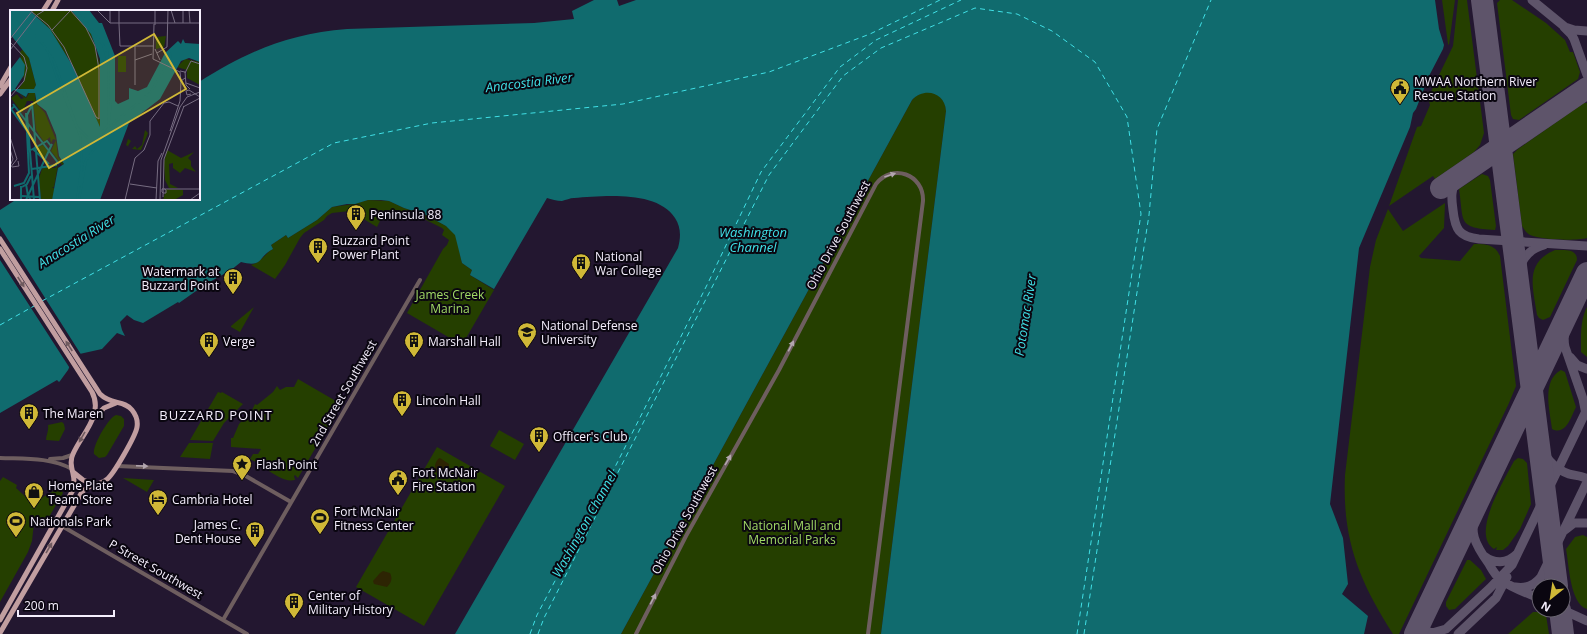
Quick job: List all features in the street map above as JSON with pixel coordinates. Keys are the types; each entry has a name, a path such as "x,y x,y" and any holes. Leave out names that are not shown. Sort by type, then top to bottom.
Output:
{"main road":[{"path":"44,10 50,0"},
{"path":"53,10 58,0"},
{"path":"0,86 10,69"},
{"path":"0,94 10,80"},
{"path":"0,239 88,380 96,402 96,408 92,420 72,455 72,470 75,480 74,488 0,616"},
{"path":"0,249 88,380 102,396 109,401 123,404 131,409 136,416 138,424 135,433 117,466 108,478 103,482 88,486 82,492 0,633"},
{"path":"92,420 104,408 117,403"},
{"path":"72,470 83,480 96,484"},
{"path":"0,620 4,610"}],"street":[{"name":"Ohio Drive Southwest","path":"636,634 689,530 775,377 876,184 887,175 902,173 911,177 918,184 923,194 923,201 868,634"},
{"name":"2nd Street Southwest","path":"224,620 420,280"},
{"path":"0,458 42,460 61,459 72,455"},
{"path":"42,460 61,464 72,470"},
{"path":"117,466 168,467 237,472 292,502"},
{"name":"P Street Southwest","path":"55,522 247,634"}],"green space":[{"path":"1442,0 1455,0 1449,45 1448,44"},
{"path":"1458,0 1467,0 1484,133 1480,145 1474,152 1435,179 1433,176 1389,206 1417,127 1421,126 1430,105 1428,98 1453,46"},
{"path":"1500,0 1512,0 1546,23 1565,40 1570,52 1573,52 1580,72 1578,79 1519,120 1513,119 1511,115 1497,3"},
{"name":"National Mall and Memorial Parks","path":"924,92 940,96 946,106 946,111 881,634 621,634 912,100"},
{"path":"1584,103 1587,103 1587,238 1558,240 1535,237 1526,232 1522,226 1513,154"},
{"path":"1482,174 1488,176 1490,180 1496,226 1495,230 1483,229 1468,225 1463,216 1459,189"},
{"name":"James Creek Marina","path":"368,200 389,201 404,208 426,215 446,226 456,235 462,263 472,270 470,275 494,290 462,345 407,313 449,240 442,235 444,230 442,228 416,215 394,216 385,211 377,227 350,211 332,213 304,233 275,279 251,265 258,262 273,249 271,245 286,235 288,238 317,220 332,207 354,204"},
{"path":"1445,203 1444,228 1419,256 1421,258 1460,261 1474,244 1482,244 1492,247 1498,252 1500,256 1516,386 1399,634 1393,634 1381,615 1362,577 1355,559 1346,519 1345,475 1370,267 1376,240 1388,209 1403,231"},
{"path":"1555,250 1569,250 1575,253 1577,260 1550,317 1543,320 1537,315 1533,277 1539,262 1545,255"},
{"path":"254,307 240,332 231,327 231,326"},
{"path":"1587,307 1587,357 1581,352 1581,340 1582,323"},
{"path":"1561,370 1565,372 1576,407 1570,420 1564,428 1557,430 1552,429 1548,397 1551,381"},
{"path":"298,379 341,404 298,478 295,475 295,480 288,480 278,477 269,471 269,469 250,459 253,454 258,454 261,449 231,447 231,438 233,438 239,424 252,410 255,404 257,405 273,392 277,386 280,390 286,387 294,387"},
{"path":"218,392 222,392 243,404 224,423 213,441 190,440"},
{"path":"116,415 121,416 124,419 124,426 107,455 99,458 94,454 98,439 105,426"},
{"path":"62,422 65,429 59,441 46,440 48,425"},
{"path":"499,430 524,444 515,460 490,446"},
{"path":"189,443 213,443 210,459 180,457"},
{"path":"437,447 505,486 424,626 356,587"},
{"path":"1518,458 1523,459 1527,463 1531,504 1520,529 1508,546 1503,550 1496,550 1497,547 1494,549 1488,542 1486,531 1487,519 1497,493 1514,461"},
{"name":"Nationals Park","path":"3,477 17,485 16,488 27,498 31,505 39,502 38,500 60,487 63,493 42,529 39,524 34,523 32,541 28,552 0,602 0,481"},
{"path":"123,478 154,480 147,492"},
{"path":"1583,535 1587,537 1587,609 1581,606 1577,600 1569,574 1566,549 1575,537"},
{"path":"1467,560 1470,560 1481,570 1486,579 1455,609 1449,610 1446,606 1446,602"},
{"path":"1531,614 1531,618 1546,618 1549,634 1508,634"}],"sand":[{"path":"440,458 449,464 449,471 445,476 435,472 437,460"},
{"path":"383,571 390,573 391,575 390,584 387,587 374,584 373,581"}],"water":[{"path":"594,0 617,0 619,6 636,0 1435,0 1439,29 1444,45 1443,49 1429,76 1413,113 1410,127 1359,248 1330,504 1343,538 1348,584 1342,594 1368,616 1364,634 881,634 946,111 942,99 928,93 917,96 912,100 621,634 455,634 678,248 680,232 677,221 667,209 656,203 643,199 614,196 572,198 562,201 547,198 494,289 470,275 472,270 462,263 455,235 446,226 426,215 404,208 389,201 381,200 368,200 355,204 332,207 317,220 288,238 286,235 271,245 273,249 257,262 241,262 179,303 178,302 143,323 134,320 127,315 120,322 125,336 117,333 102,349 75,355 68,370 59,382 57,380 0,413 0,210 15,200 200,200 200,81 234,61 269,46 306,35 326,31 534,23 574,19 572,11"}],"pier":[{"path":"0,227 82,356 75,358 71,370 0,260"}],"ferry route":[{"path":"42,301 334,143 432,123 623,104 769,72 870,34 940,0"},
{"path":"530,634 537,615 613,471 708,283 761,172 840,67 876,40 961,0"},
{"path":"1084,634 1149,215 1157,129 1211,0"},
{"path":"538,634 544,618 769,175 843,76 881,48 975,8 1017,14 1052,31 1095,62 1127,117 1141,214 1077,634"},
{"path":"0,325 34,306"}],"taxiway":[{"path":"1483,8 1486,0"},
{"path":"1532,0 1565,27 1574,30 1587,31"},
{"path":"1564,27 1574,39 1587,75"},
{"path":"1457,177 1452,194 1452,201 1455,222 1459,231 1463,234 1479,239 1587,246"},
{"path":"1518,283 1519,270 1527,254 1537,247 1544,245"},
{"path":"1578,291 1568,319 1564,333 1564,340 1583,399 1586,414"},
{"path":"1570,357 1577,365 1587,369"},
{"path":"1418,628 1432,633 1446,629 1512,565 1587,409"},
{"path":"1538,439 1546,456 1553,465 1569,474 1587,479"},
{"path":"1515,587 1523,588 1530,586 1536,583 1541,577 1587,482"},
{"path":"1476,507 1473,524 1476,544 1500,579 1509,585 1531,595"},
{"path":"1565,530 1574,523 1587,523"},
{"path":"1484,556 1488,559 1500,562 1509,560 1517,554"},
{"path":"1458,634 1496,598 1507,577"},
{"path":"1571,614 1587,621"}],"runway":[{"path":"1482,0 1556,578"},
{"path":"1441,188 1587,88"},
{"path":"1415,634 1587,273"},
{"path":"1561,618 1563,634"}],"place":[{"name":"MWAA Northern River Rescue Station","path":"1400,105"},
{"name":"Peninsula 88","path":"356,231"},
{"name":"Buzzard Point Power Plant","path":"318,264"},
{"name":"National War College","path":"581,280"},
{"name":"Watermark at Buzzard Point","path":"233,295"},
{"name":"National Defense University","path":"527,349"},
{"name":"Verge","path":"209,358"},
{"name":"Marshall Hall","path":"414,358"},
{"name":"Lincoln Hall","path":"402,417"},
{"name":"The Maren","path":"29,430"},
{"name":"Officer's Club","path":"539,453"},
{"name":"Flash Point","path":"242,481"},
{"name":"Fort McNair Fire Station","path":"398,496"},
{"name":"Home Plate Team Store","path":"34,509"},
{"name":"Cambria Hotel","path":"158,516"},
{"name":"Fort McNair Fitness Center","path":"320,535"},
{"name":"Nationals Park","path":"16,538"},
{"name":"James C. Dent House","path":"255,548"},
{"name":"Center of Military History","path":"294,619"}],"district":[{"name":"BUZZARD POINT","path":"216,415"}],"water label":[{"name":"Anacostia River","path":"529,82"},
{"name":"Washington Channel","path":"753,240"},
{"name":"Anacostia River","path":"76,241"},
{"name":"Potomac River","path":"1025,315"},
{"name":"Washington Channel","path":"584,524"}]}
